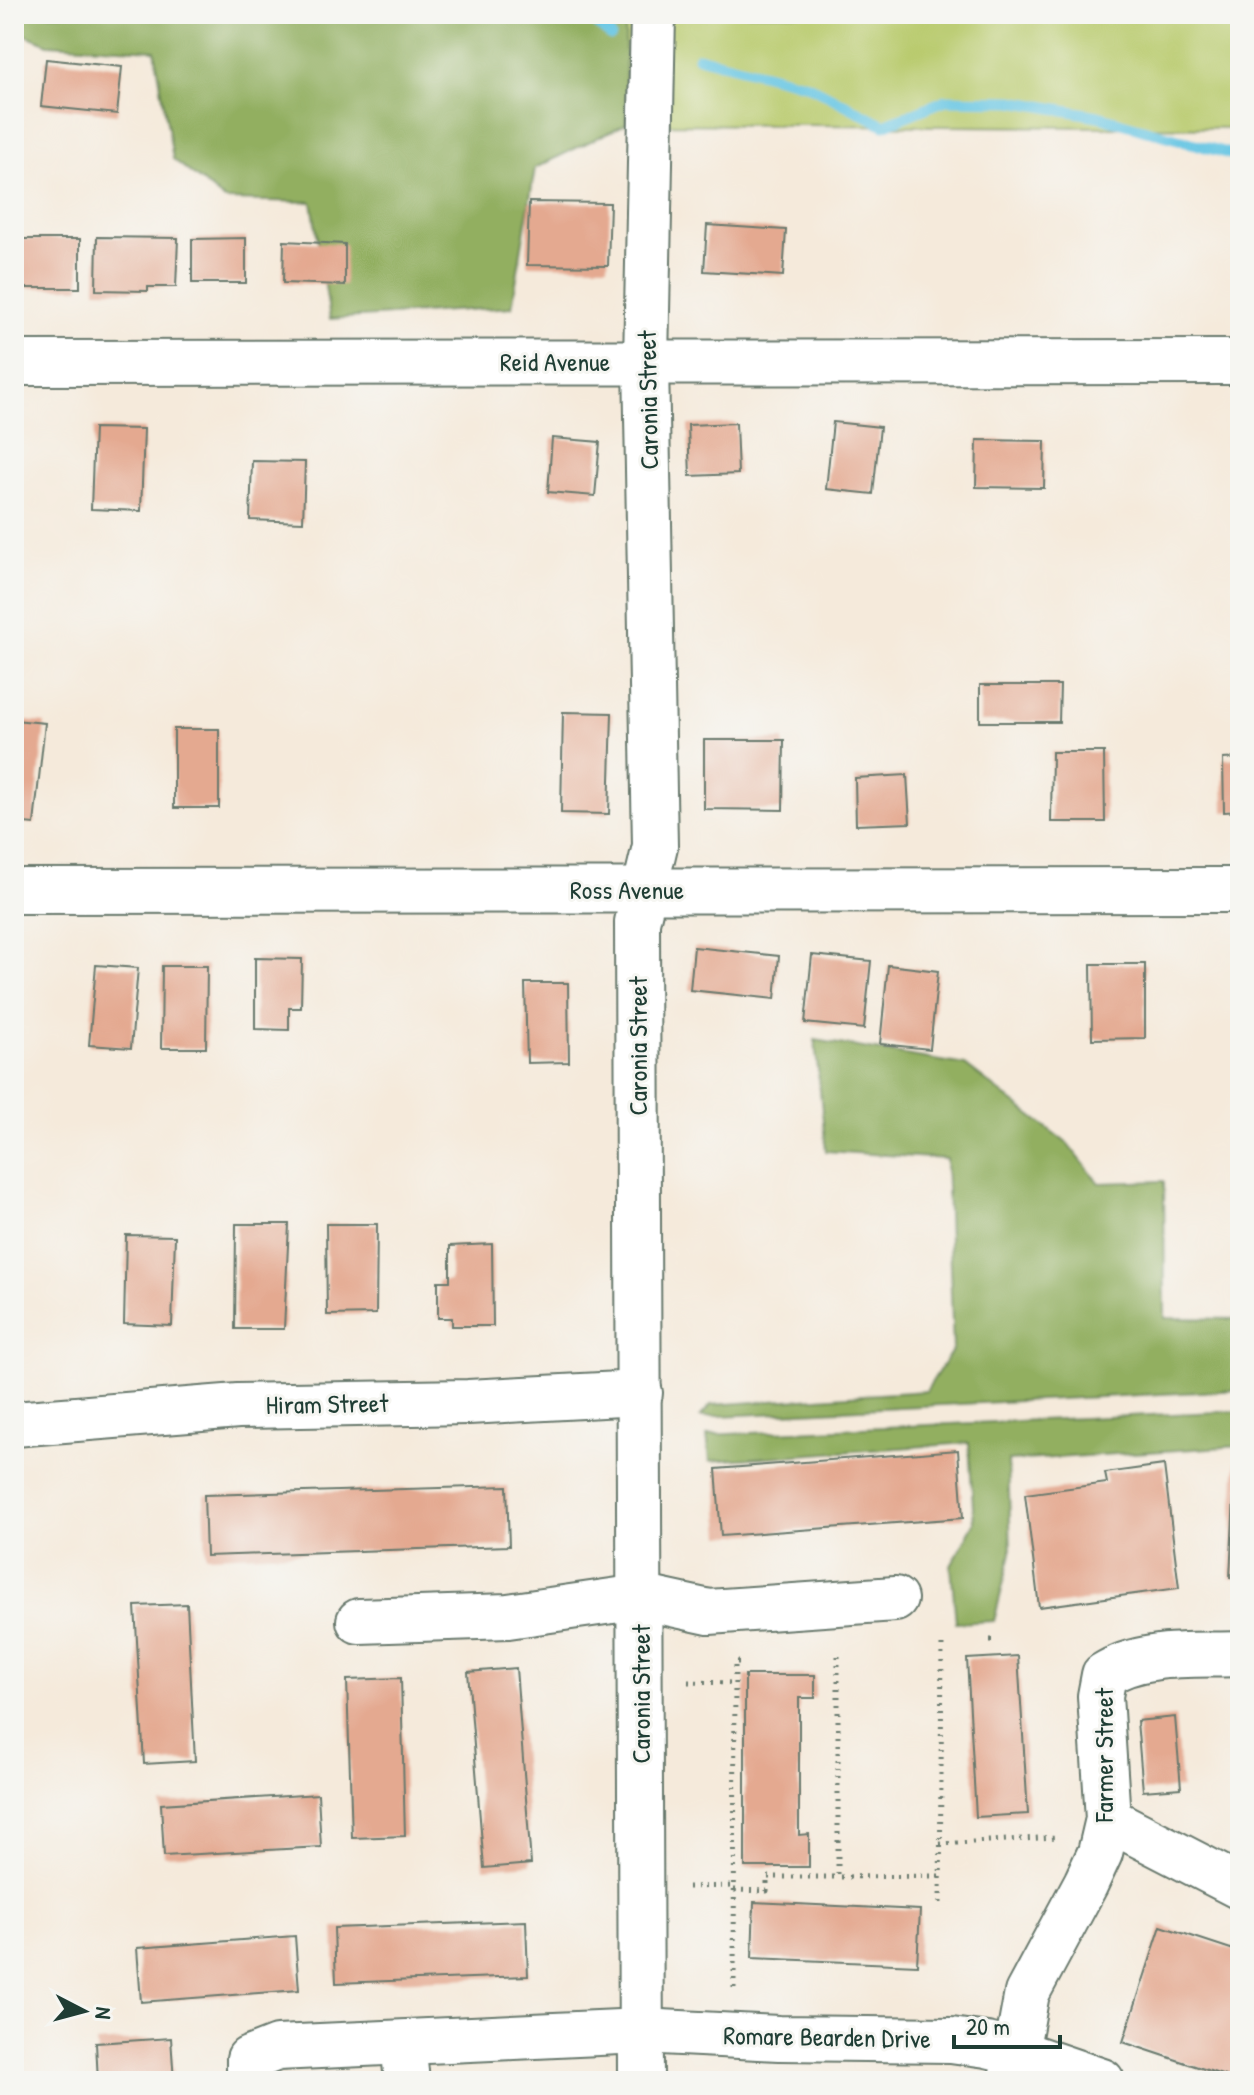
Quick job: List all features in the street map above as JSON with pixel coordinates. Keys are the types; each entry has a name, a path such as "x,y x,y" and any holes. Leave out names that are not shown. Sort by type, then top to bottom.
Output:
{"street":[{"name":"Caronia Street","path":"641,2081 637,922 655,846 646,362 653,14"},
{"name":"Reid Avenue","path":"14,363 1240,362"},
{"name":"Ross Avenue","path":"14,891 1240,890"},
{"name":"Hiram Street","path":"14,1424 238,1406 468,1402 640,1393"},
{"path":"359,1621 508,1616 640,1597 709,1612 895,1599"},
{"name":"Farmer Street","path":"1014,2067 1027,1993 1100,1853 1108,1819 1100,1696 1104,1675 1120,1664 1154,1658 1240,1654"},
{"path":"1108,1819 1240,1887"},
{"name":"Romare Bearden Drive","path":"249,2081 249,2059 277,2048 405,2062 641,2031 779,2038 951,2040 987,2045 1014,2067 1102,2081"}],"path":[{"path":"990,1640 997,1640"},
{"path":"940,1903 942,1643"},
{"path":"838,1656 838,1877"},
{"path":"734,1988 735,1662 740,1662"},
{"path":"688,1682 735,1683"},
{"path":"940,1844 1056,1837"},
{"path":"688,1887 767,1891 767,1877 940,1876"}],"green space":[{"path":"14,14 1240,14 1240,128 210,121 209,22"},
{"path":"14,14 625,14 626,124 535,168 512,307 330,319 312,202 225,200 173,159 155,50 48,44 14,30"},
{"path":"815,1040 965,1065 1068,1144 1099,1183 1164,1181 1165,1318 1240,1319 1240,1390 700,1417 711,1405 926,1391 953,1349 946,1159 826,1151"},
{"path":"1240,1411 1240,1446 1008,1461 1011,1553 994,1621 956,1623 951,1566 974,1523 969,1443 710,1461 707,1435"}],"building":[{"path":"46,59 122,67 117,114 41,106"},
{"path":"529,202 610,203 608,266 527,265"},
{"path":"707,225 786,230 783,276 704,271"},
{"path":"97,237 178,238 176,287 148,287 148,291 96,290"},
{"path":"246,238 246,283 192,283 192,239"},
{"path":"14,239 80,239 80,288 14,288"},
{"path":"284,241 345,244 345,285 283,283"},
{"path":"833,422 880,427 873,494 826,489"},
{"path":"736,423 738,474 690,476 688,425"},
{"path":"94,428 144,429 141,511 91,509"},
{"path":"552,438 600,442 595,496 548,492"},
{"path":"977,440 1045,441 1044,488 976,487"},
{"path":"252,461 305,462 303,522 250,520"},
{"path":"980,685 1060,685 1059,722 980,722"},
{"path":"563,712 612,713 609,814 561,813"},
{"path":"14,720 45,723 34,824 14,822"},
{"path":"174,729 219,729 219,808 174,808"},
{"path":"704,740 784,740 783,810 704,809"},
{"path":"1052,752 1104,752 1105,822 1051,822"},
{"path":"1240,758 1240,811 1224,812 1223,759"},
{"path":"907,775 910,823 856,825 855,778"},
{"path":"694,947 779,956 775,999 690,990"},
{"path":"812,955 871,961 864,1029 805,1023"},
{"path":"255,958 302,959 301,1008 289,1008 289,1030 255,1029"},
{"path":"1091,964 1145,964 1145,1038 1092,1039"},
{"path":"96,965 138,968 131,1048 89,1045"},
{"path":"888,965 938,971 930,1049 880,1044"},
{"path":"162,966 207,966 206,1048 161,1048"},
{"path":"525,983 568,983 569,1062 527,1063"},
{"path":"236,1224 289,1224 284,1329 235,1329"},
{"path":"326,1224 377,1224 376,1314 327,1315"},
{"path":"126,1235 175,1236 172,1326 124,1324"},
{"path":"492,1244 493,1326 452,1326 452,1318 438,1318 438,1281 450,1281 450,1246"},
{"path":"958,1450 963,1518 721,1536 716,1469"},
{"path":"1236,1454 1240,1454 1240,1579 1230,1578"},
{"path":"1164,1465 1179,1588 1039,1607 1025,1494 1107,1483 1105,1473"},
{"path":"507,1486 509,1546 206,1556 204,1495"},
{"path":"187,1604 195,1761 144,1764 135,1606"},
{"path":"1018,1656 1028,1814 976,1817 967,1659"},
{"path":"516,1668 531,1864 484,1868 468,1672"},
{"path":"745,1675 815,1675 815,1698 799,1698 799,1835 809,1834 809,1867 745,1867"},
{"path":"401,1678 405,1836 352,1838 347,1680"},
{"path":"1175,1717 1181,1788 1143,1791 1137,1721"},
{"path":"318,1794 321,1847 164,1856 161,1804"},
{"path":"754,1902 920,1910 917,1965 752,1958"},
{"path":"526,1921 528,1976 336,1983 334,1928"},
{"path":"1161,1926 1240,1952 1240,2081 1123,2042"},
{"path":"295,1936 299,1990 141,2002 137,1948"},
{"path":"171,2038 174,2081 98,2081 96,2043"}],"waterway":[{"path":"584,14 611,36"},
{"path":"698,57 808,85 884,125 946,100 1012,101 1098,116 1233,155 1240,154"}]}
